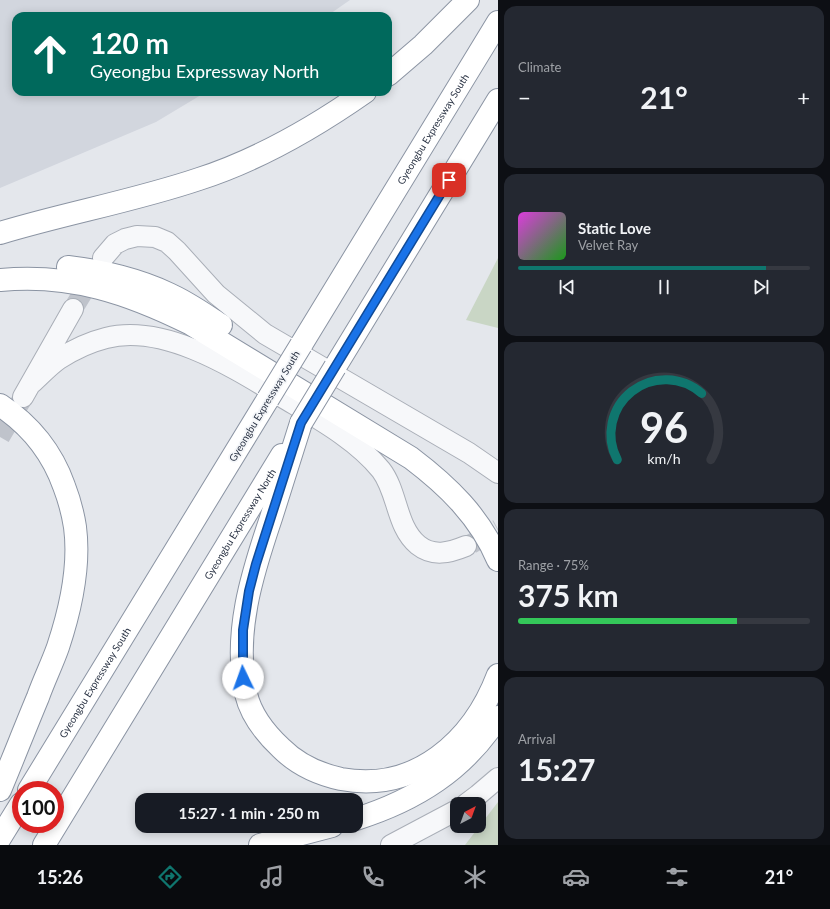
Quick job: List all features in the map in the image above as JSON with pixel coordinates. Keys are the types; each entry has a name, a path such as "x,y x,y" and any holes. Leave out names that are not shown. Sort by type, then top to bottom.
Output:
{"highway":[{"path":"392,72 423,45 468,0"},
{"name":"Gyeongbu Expressway South","path":"35,781 498,22"},
{"path":"0,233 26,225 151,194 201,179 249,159 287,140 322,120 359,96"},
{"name":"Gyeongbu Expressway North","path":"44,845 498,100"},
{"path":"0,266 48,265 104,272 170,294 416,444 453,472 471,490 498,526"},
{"path":"0,280 55,280 93,286 132,297 159,308 190,324 411,458 433,474 447,487 470,513 490,542 498,560"},
{"path":"0,405 25,424 37,436 54,463 67,495 75,528 76,546 76,566 72,590 58,646 0,790"},
{"path":"301,423 256,564 249,591 243,630 242,662 247,696 253,711 265,730 287,754 314,771 330,777 351,781 368,782 388,779 404,775 434,761 462,737 484,707 498,676"},
{"path":"363,816 404,800 441,778 473,751 487,734 498,717"},
{"path":"0,838 12,819"},
{"path":"260,845 305,833"}],"street":[{"path":"103,258 115,244 125,239 137,236 155,237 168,242 216,294 265,334 469,453 498,473"},
{"path":"73,309 28,390 58,360 74,351 106,338 142,336 161,339 182,345 239,371 307,412 345,437 360,449 373,461 386,477 391,487 403,524 412,540 422,548 436,553 448,553 466,546"},
{"path":"476,797 498,778"},
{"path":"391,845 450,814"}],"shaded area":[{"path":"0,0 350,0 333,12 12,12 12,96 199,96 156,122 0,188"}],"green space":[{"path":"498,258 498,328 466,320"},
{"path":"498,802 498,845 465,845 474,833 486,833 486,818"}],"tunnel":[{"path":"73,309 95,272"},
{"path":"0,437 21,401"},
{"path":"471,544 498,529"}],"route":[{"path":"243,678 243,630 249,591 256,564 301,423 449,180"}]}
